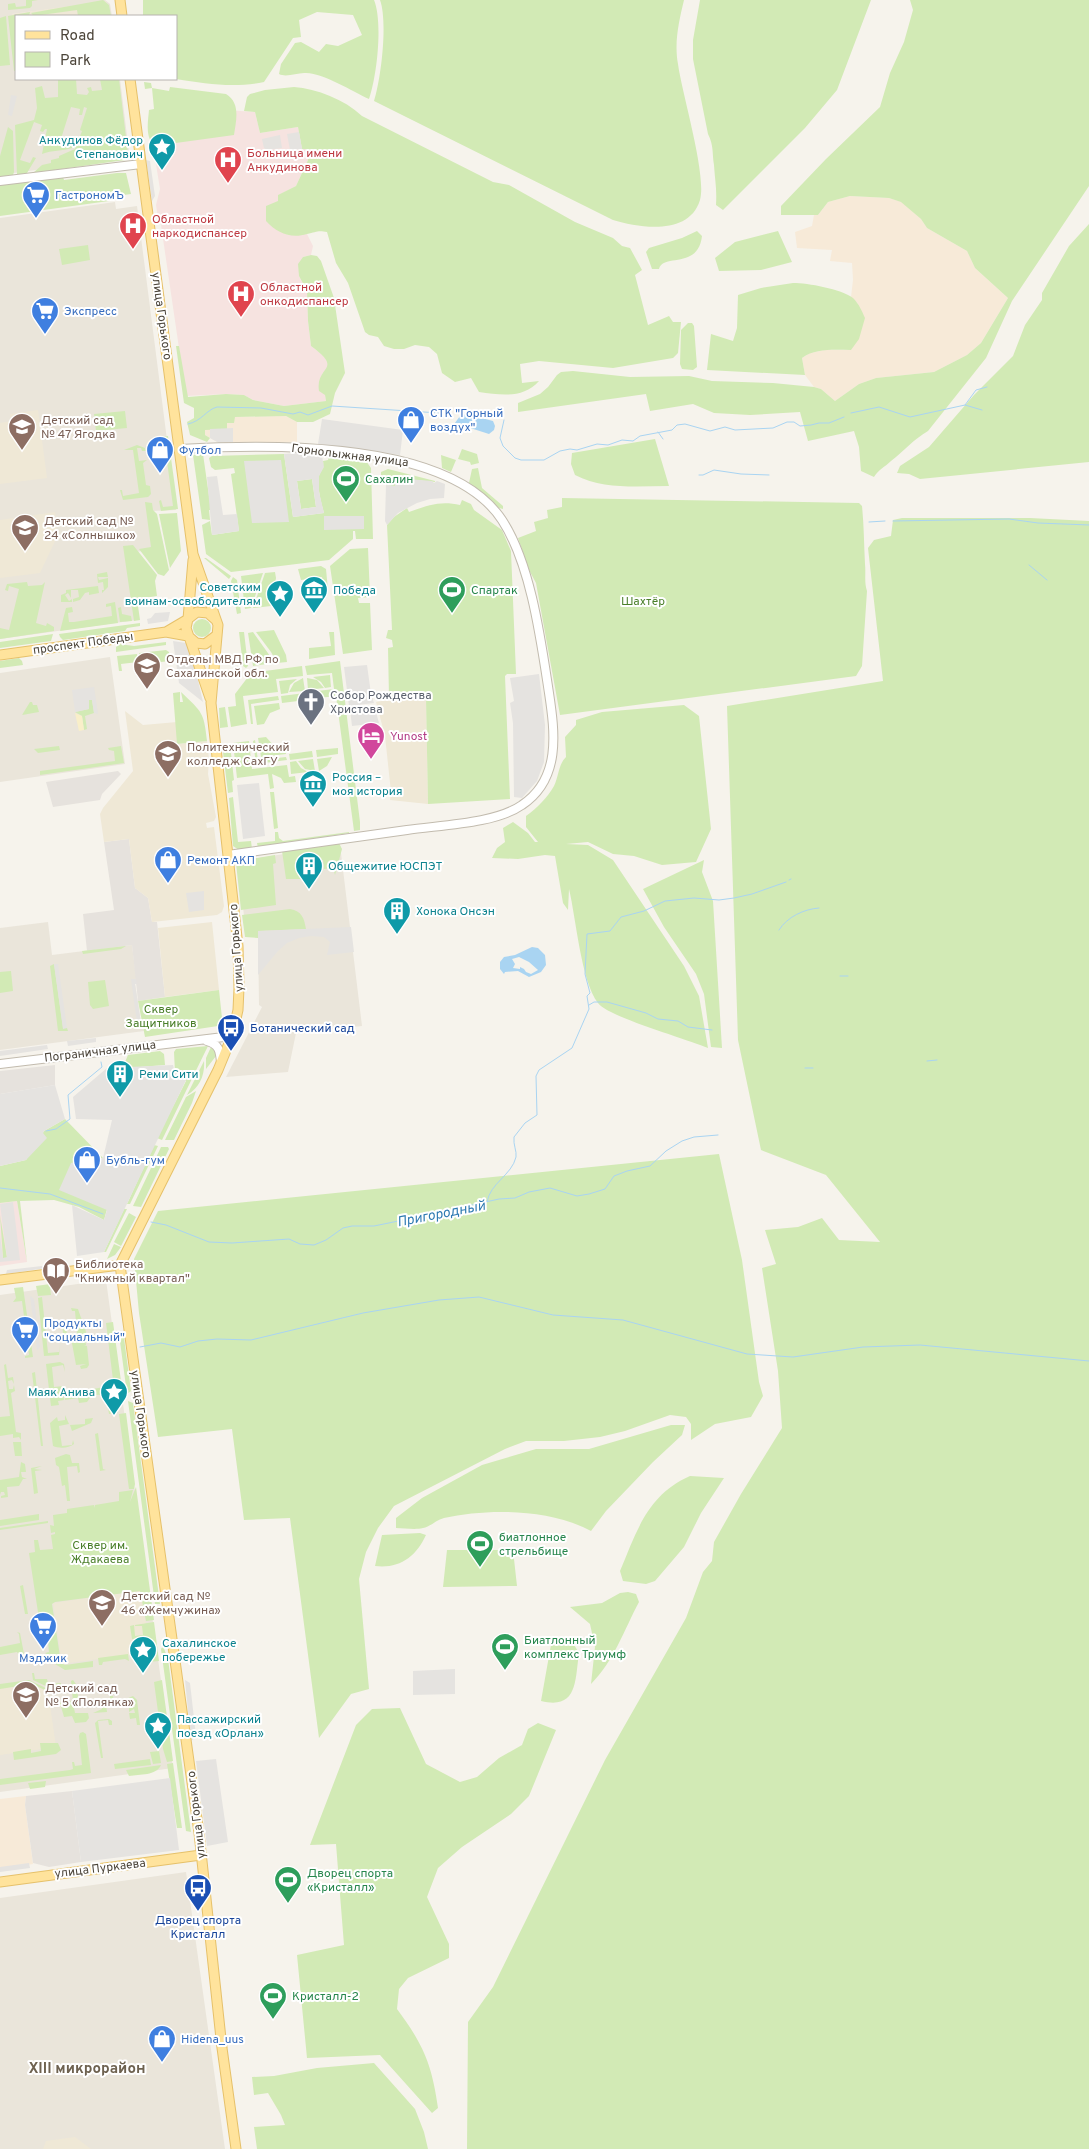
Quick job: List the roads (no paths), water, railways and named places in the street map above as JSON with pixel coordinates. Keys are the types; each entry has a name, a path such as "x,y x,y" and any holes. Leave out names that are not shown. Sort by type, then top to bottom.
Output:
{"main road":[{"path":"120,0 122,15"},
{"name":"улица Горького","path":"130,80 193,554 188,619"},
{"name":"улица Горького","path":"193,554 216,620"},
{"path":"203,612 208,613 216,620 217,635 210,642 200,644 188,636 186,628 188,619 192,615 203,612"},
{"name":"проспект Победы","path":"166,632 188,619"},
{"name":"проспект Победы","path":"0,655 166,632 188,636"},
{"name":"улица Горького","path":"217,635 212,703 238,946 238,1010 221,1063 120,1265 201,1855 236,2149"},
{"name":"улица Горького","path":"188,636 212,703"},
{"path":"0,1280 120,1265"},
{"name":"улица Пуркаева","path":"0,1882 201,1855"}],"street":[{"path":"0,181 142,164"},
{"name":"Горнолыжная улица","path":"180,449 291,447 398,460 424,466 455,479 478,494 500,517 508,530 523,569 533,602 553,722 553,755 546,778 529,800 514,810 501,815 462,823 228,855"},
{"name":"Пограничная улица","path":"0,1064 200,1039 232,1031"},
{"path":"200,1039 216,1044 220,1052 221,1063"}],"water":[{"path":"466,414 493,421 494,430 489,434 464,426 458,429 452,427 460,416"},
{"path":"532,947 538,948 545,955 546,965 541,972 529,977 518,971 505,972 504,974 500,969 500,962 504,957 515,955","holes":["519,957 529,962 538,970 531,974 520,967 520,969 513,968 515,964 512,959"]}],"waterway":[{"path":"965,405 976,390 987,387"},
{"path":"851,413 879,407 910,417 965,405 982,410"},
{"path":"188,424 193,423 217,407 261,408 293,414 300,412 308,415 332,406 439,413"},
{"path":"504,420 500,438 503,446 515,458 521,460 544,460 560,451 577,450 597,444 608,445 622,440 633,441 640,436 672,430 677,425 685,424 710,431 725,427 735,430 773,428 787,422 794,422 800,426 829,423 844,417"},
{"path":"658,432 663,439"},
{"path":"699,475 714,470 741,474 769,475"},
{"path":"893,521 1009,519 1038,523 1089,525"},
{"path":"869,522 885,521"},
{"path":"1029,565 1047,580"},
{"path":"487,1202 492,1189 514,1163 516,1157 514,1137 525,1123 537,1115 536,1076 539,1070 572,1048 589,1009 587,996 590,993 585,974 587,934 610,931 621,917 644,911 665,901 694,898 719,900 734,898 786,882"},
{"path":"779,930 782,925 796,914 819,908"},
{"path":"840,976 848,976"},
{"path":"589,1005 594,1002 607,1002 646,1013 658,1019 678,1021 688,1027 712,1030"},
{"path":"927,1061 937,1060"},
{"path":"46,1131 56,1129 70,1119 68,1095 102,1067 101,1062"},
{"path":"805,1068 813,1068"},
{"name":"Пригородный","path":"151,1222 166,1225 209,1242 232,1243 289,1239 300,1244 314,1245 326,1240 343,1228 374,1226 499,1199 515,1198 529,1192 550,1188 577,1196 589,1194 605,1189 614,1176 650,1166 666,1151 682,1141 694,1137 718,1135"},
{"name":"Пригородный","path":"0,1188 50,1194 103,1214"},
{"path":"140,1347 161,1343 180,1347 198,1341 217,1339 251,1340 363,1313 439,1300 479,1297 553,1315 623,1320 747,1354 793,1357 863,1347 920,1345 1089,1361"}],"place":[{"name":"Анкудинов Фёдор Степанович","path":"162,171"},
{"name":"Больница имени Анкудинова","path":"228,184"},
{"name":"ГастрономЪ","path":"36,219"},
{"name":"Областной наркодиспансер","path":"133,250"},
{"name":"Областной онкодиспансер","path":"241,318"},
{"name":"Экспресс","path":"45,335"},
{"name":"СТК \"Горный воздух\"","path":"411,444"},
{"name":"Детский сад № 47 Ягодка","path":"22,451"},
{"name":"Футбол","path":"160,474"},
{"name":"Сахалин","path":"346,503"},
{"name":"Детский сад № 24 «Солнышко»","path":"25,552"},
{"name":"Победа","path":"314,614"},
{"name":"Спартак","path":"452,614"},
{"name":"Советским воинам-освободителям","path":"280,618"},
{"name":"Отделы МВД РФ по Сахалинской обл.","path":"147,690"},
{"name":"Собор Рождества Христова","path":"311,726"},
{"name":"Yunost","path":"371,760"},
{"name":"Политехнический колледж СахГУ","path":"168,778"},
{"name":"Россия – моя история","path":"313,808"},
{"name":"Ремонт АКП","path":"168,884"},
{"name":"Общежитие ЮСПЭТ","path":"309,890"},
{"name":"Хонока Онсэн","path":"397,935"},
{"name":"Ботанический сад","path":"231,1052"},
{"name":"Реми Сити","path":"120,1098"},
{"name":"Бубль-гум","path":"87,1184"},
{"name":"Библиотека \"Книжный квартал\"","path":"56,1295"},
{"name":"Продукты \"социальный\"","path":"25,1354"},
{"name":"Маяк Анива","path":"114,1416"},
{"name":"биатлонное стрельбище","path":"480,1568"},
{"name":"Детский сад № 46 «Жемчужина»","path":"102,1627"},
{"name":"Мэджик","path":"43,1650"},
{"name":"Биатлонный комплекс Триумф","path":"505,1671"},
{"name":"Сахалинское побережье","path":"143,1674"},
{"name":"Детский сад № 5 «Полянка»","path":"26,1719"},
{"name":"Пассажирский поезд «Орлан»","path":"158,1750"},
{"name":"Дворец спорта «Кристалл»","path":"288,1904"},
{"name":"Дворец спорта Кристалл","path":"198,1912"},
{"name":"Кристалл-2","path":"273,2020"},
{"name":"Hidena_uus","path":"162,2063"}],"district":[{"name":"XIII микрорайон","path":"87,2068"}],"park label":[{"name":"Шахтёр","path":"643,601"},
{"name":"Сквер Защитников","path":"161,1016"},
{"name":"Сквер им. Ждакаева","path":"100,1552"}]}
